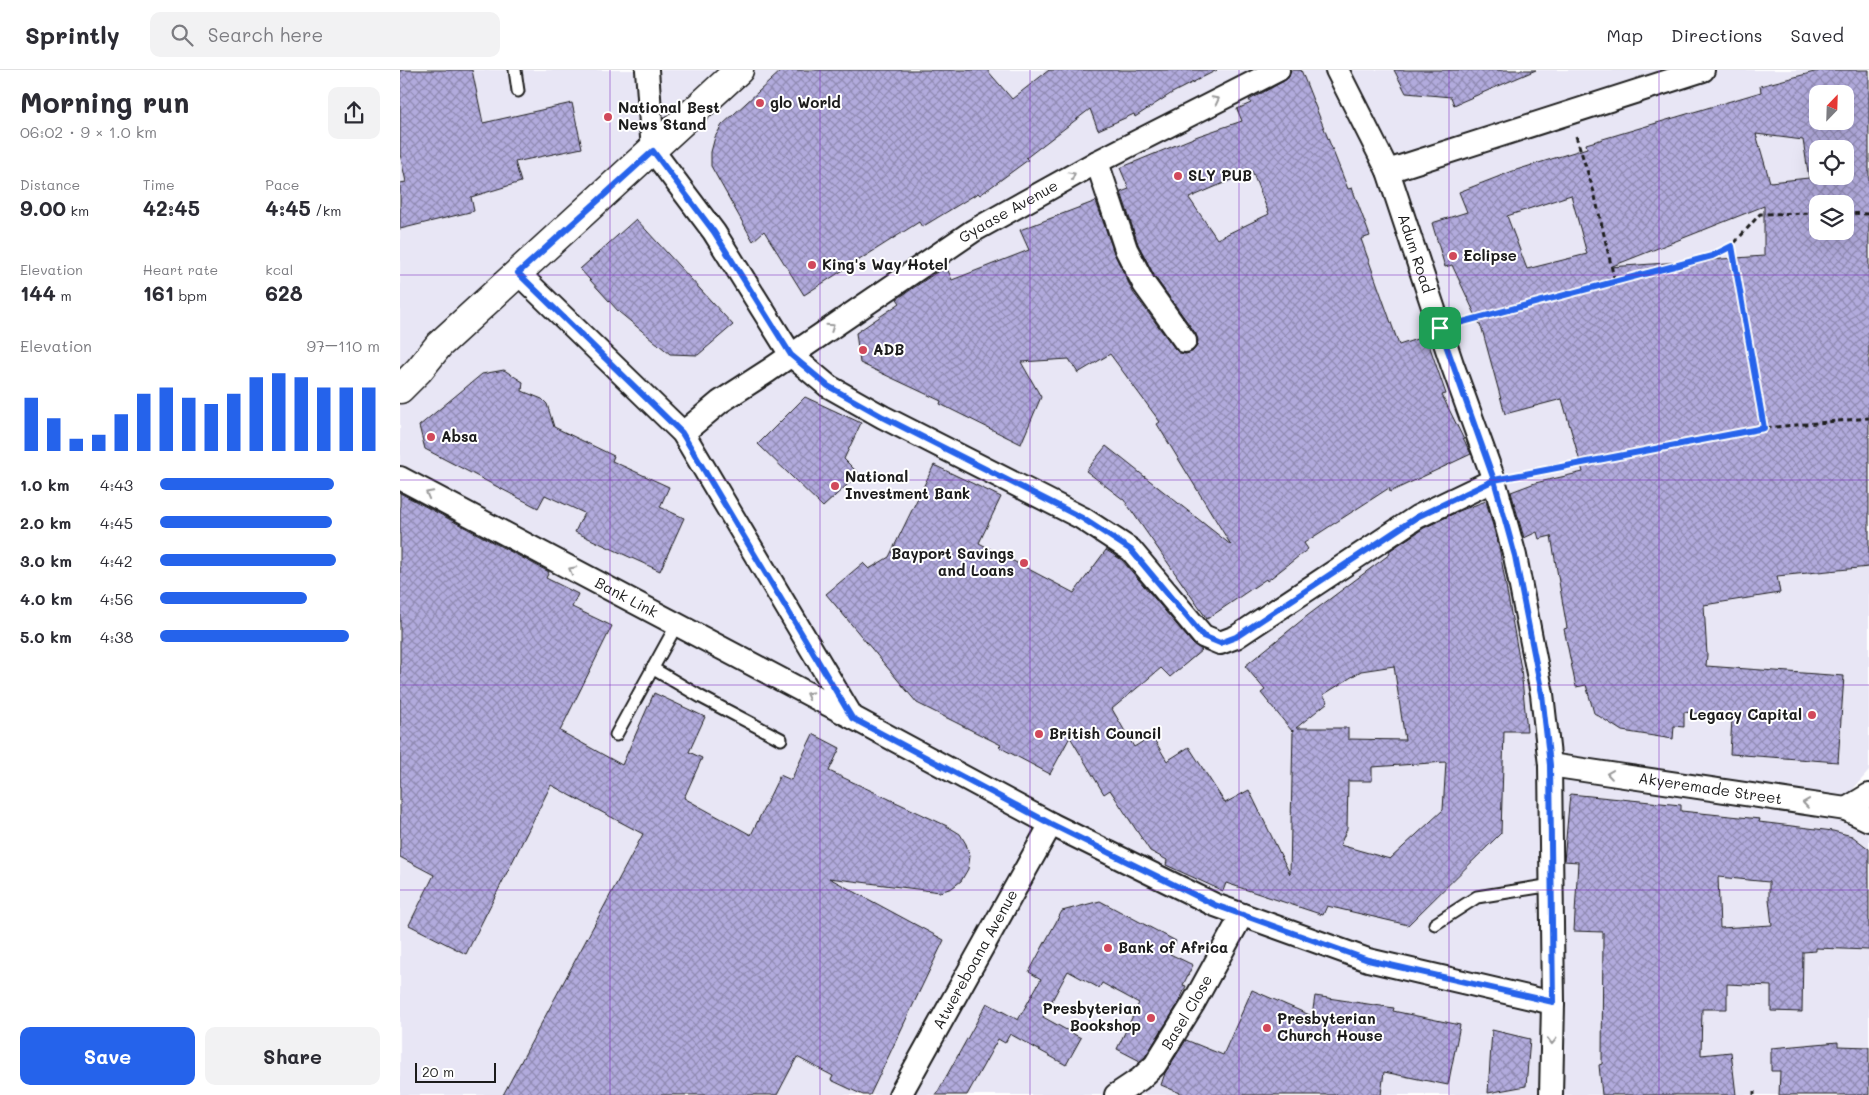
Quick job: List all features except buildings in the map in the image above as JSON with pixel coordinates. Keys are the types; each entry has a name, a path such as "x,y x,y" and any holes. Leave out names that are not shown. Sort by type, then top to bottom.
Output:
{"street":[{"path":"647,70 653,151 714,232 791,355 828,386 883,417 1082,518 1131,550 1203,636 1220,643 1236,637 1417,517 1494,480"},
{"path":"400,389 419,370 439,344 653,151 739,70"},
{"name":"Gyaase Avenue","path":"682,433 720,402 973,231 1097,162 1278,70"},
{"name":"Adum Road","path":"1337,70 1388,171 1440,328 1494,480 1515,556 1542,694 1550,765 1553,1002 1551,1095"},
{"path":"1388,171 1703,70"},
{"path":"1097,162 1126,249 1144,284 1184,341"},
{"path":"518,273 682,433 852,718"},
{"path":"400,360 439,344"},
{"name":"Bank Link","path":"400,478 1051,824 1200,898 1368,960 1553,1002"},
{"name":"Akyeremade Street","path":"1550,765 1846,809 1869,820"},
{"path":"1846,809 1869,795"},
{"name":"Atwereboana Avenue","path":"900,1095 1051,824"},
{"name":"Basel Close","path":"1116,1095 1140,1079 1155,1064 1193,1004 1242,915"}],"lane":[{"path":"516,70 518,91"},
{"path":"616,735 676,626"},
{"path":"652,668 701,697 782,739"},
{"path":"1435,924 1477,897 1552,885"}],"path":[{"path":"1568,114 1594,192 1615,282"},
{"path":"1440,328 1712,256 1732,246 1760,214 1809,213"},
{"path":"1854,213 1869,214"},
{"path":"1732,246 1764,428"},
{"path":"1494,480 1764,428 1869,418"}],"shaded area":[{"path":"400,70 1869,70 1869,771 1853,789 1869,818 1869,1095 400,1095"}],"place":[{"name":"glo World","path":"760,103"},
{"name":"National Best News Stand","path":"608,117"},
{"name":"SLY PUB","path":"1178,176"},
{"name":"Eclipse","path":"1453,256"},
{"name":"King's Way Hotel","path":"812,265"},
{"name":"ADB","path":"863,350"},
{"name":"Absa","path":"431,437"},
{"name":"National Investment Bank","path":"835,486"},
{"name":"Bayport Savings and Loans","path":"1024,563"},
{"name":"Legacy Capital","path":"1812,715"},
{"name":"British Council","path":"1039,734"},
{"name":"Bank of Africa","path":"1108,948"},
{"name":"Presbyterian Bookshop","path":"1151,1018"},
{"name":"Presbyterian Church House","path":"1267,1028"}],"route":[{"path":"1440,328 1494,480 1417,517 1236,637 1220,643 1203,636 1131,550 1082,518 883,417 828,386 791,355 714,232 653,151 518,273 682,433 852,718 1051,824 1215,905 1354,956 1553,1002 1550,765 1542,694 1515,556 1494,480 1764,428 1732,246 1712,256 1440,328"}]}
